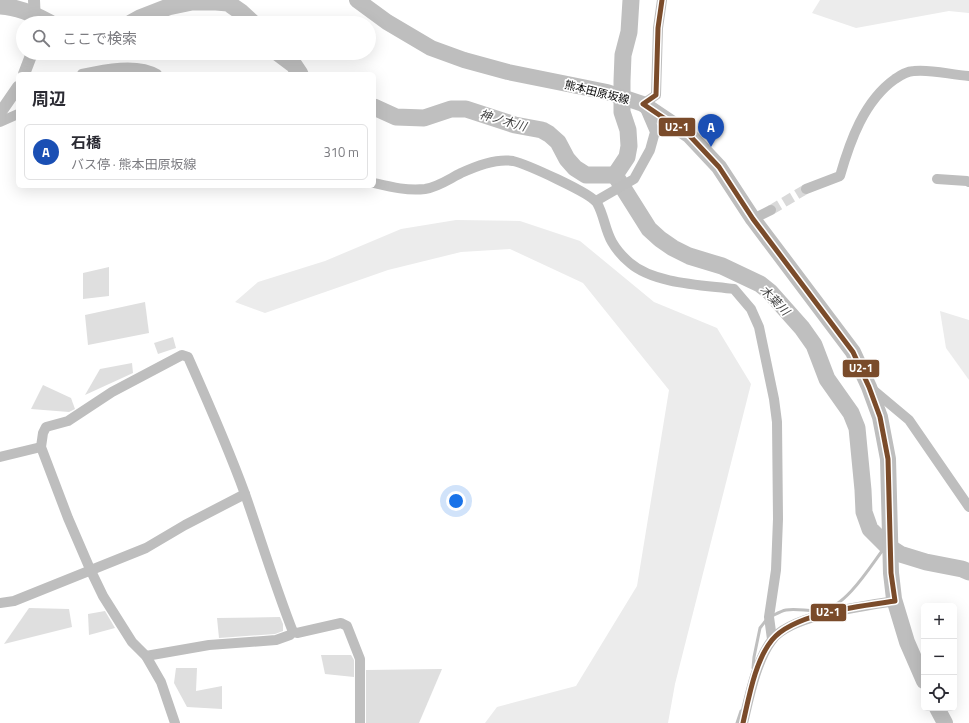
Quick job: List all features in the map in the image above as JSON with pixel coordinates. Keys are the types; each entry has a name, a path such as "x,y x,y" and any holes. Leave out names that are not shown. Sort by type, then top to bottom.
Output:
{"main road":[{"name":"熊本田原坂線","path":"357,0 387,22 431,48 464,60 508,72 607,92 638,102 689,135 719,167 753,219 853,352 869,387 880,417 888,458 891,573 895,601 907,642 921,675"},
{"path":"939,711 945,723"}],"street":[{"path":"34,0 35,16"},
{"path":"596,201 634,179 650,150 655,132 638,102 656,95 658,28 662,0"},
{"path":"25,72 29,60"},
{"path":"90,72 103,69 126,68 144,69 152,72"},
{"path":"806,190 840,176 849,147 875,97 904,73 914,71 969,76"},
{"path":"0,112 16,90"},
{"path":"0,122 16,115"},
{"path":"376,183 397,188 426,189 462,173 496,161 513,161 574,187 596,201 612,242 630,263 646,273 673,281 734,289 751,309 759,327 774,399 777,422 778,519 776,570 769,617 772,639"},
{"path":"937,179 969,182"},
{"path":"753,219 771,210"},
{"path":"175,723 161,682 146,656 132,642 103,596 90,570 41,447 43,433 46,427 68,420 112,392 182,355 188,356 245,494 278,595 292,632"},
{"path":"869,387 909,420 969,507"},
{"path":"0,457 41,447"},
{"path":"0,603 14,600 146,548 185,525 245,494"},
{"path":"743,723 750,692 762,657 772,639 788,627 827,613 895,601"},
{"path":"146,656 210,645 276,640 290,635 292,632 297,633 341,623 347,626 360,659 360,723"}],"shaded area":[{"path":"820,0 969,0 969,13 949,11 856,28 812,13"},
{"path":"456,220 520,221 580,241 654,302 717,328 751,384 675,684 668,723 485,723 497,707 576,686 637,586 669,390 583,283 510,249 461,252 388,270 265,313 235,302 258,282 325,261 401,229"},
{"path":"940,311 969,320 969,380 946,348"}],"building":[{"path":"109,267 109,296 83,299 83,273"},
{"path":"145,302 149,333 88,345 85,315"},
{"path":"173,337 176,348 158,354 154,343"},
{"path":"132,363 133,373 85,395 100,369"},
{"path":"43,385 71,398 75,409 69,412 31,409"},
{"path":"29,608 69,609 72,627 4,644"},
{"path":"105,611 115,628 89,635 88,614"},
{"path":"280,617 283,624 283,631 275,634 219,638 217,618"},
{"path":"321,655 351,655 354,660 354,677 325,674"},
{"path":"176,668 197,668 196,691 222,686 222,709 187,707 174,683"},
{"path":"442,669 419,723 366,723 366,670"}],"waterway":[{"name":"木葉川","path":"631,0 629,32 623,55 622,81 622,112 628,130 629,146 627,157 615,175 649,229 660,239 689,256 722,266 760,284 770,292 802,328 814,345 827,379 851,413 857,428 864,512 870,529 886,545 900,554 969,572"},
{"name":"神ノ木川","path":"145,16 168,7 192,2 228,3 245,16"},
{"name":"神ノ木川","path":"0,6 13,8 36,16"},
{"name":"神ノ木川","path":"287,60 294,65 299,72"},
{"name":"神ノ木川","path":"376,108 396,117 424,118 451,109 466,109 515,125 542,130 558,142 567,159 575,168 586,175 615,175"},
{"path":"772,616 786,610 823,610 832,607 841,601 858,584 885,547"},
{"path":"753,668 760,628 767,619"},
{"path":"737,723 741,711"}],"tunnel":[{"path":"771,210 806,189"}],"transit line":[{"name":"U2-1","path":"662,0 658,28 656,95 643,104 689,135 719,167 753,219 853,352 869,387 880,417 888,459 891,573 895,601 829,612 796,623 782,631 772,640 761,658 753,680 743,723"}],"place":[{"name":"石橋","path":"711,147"}]}
